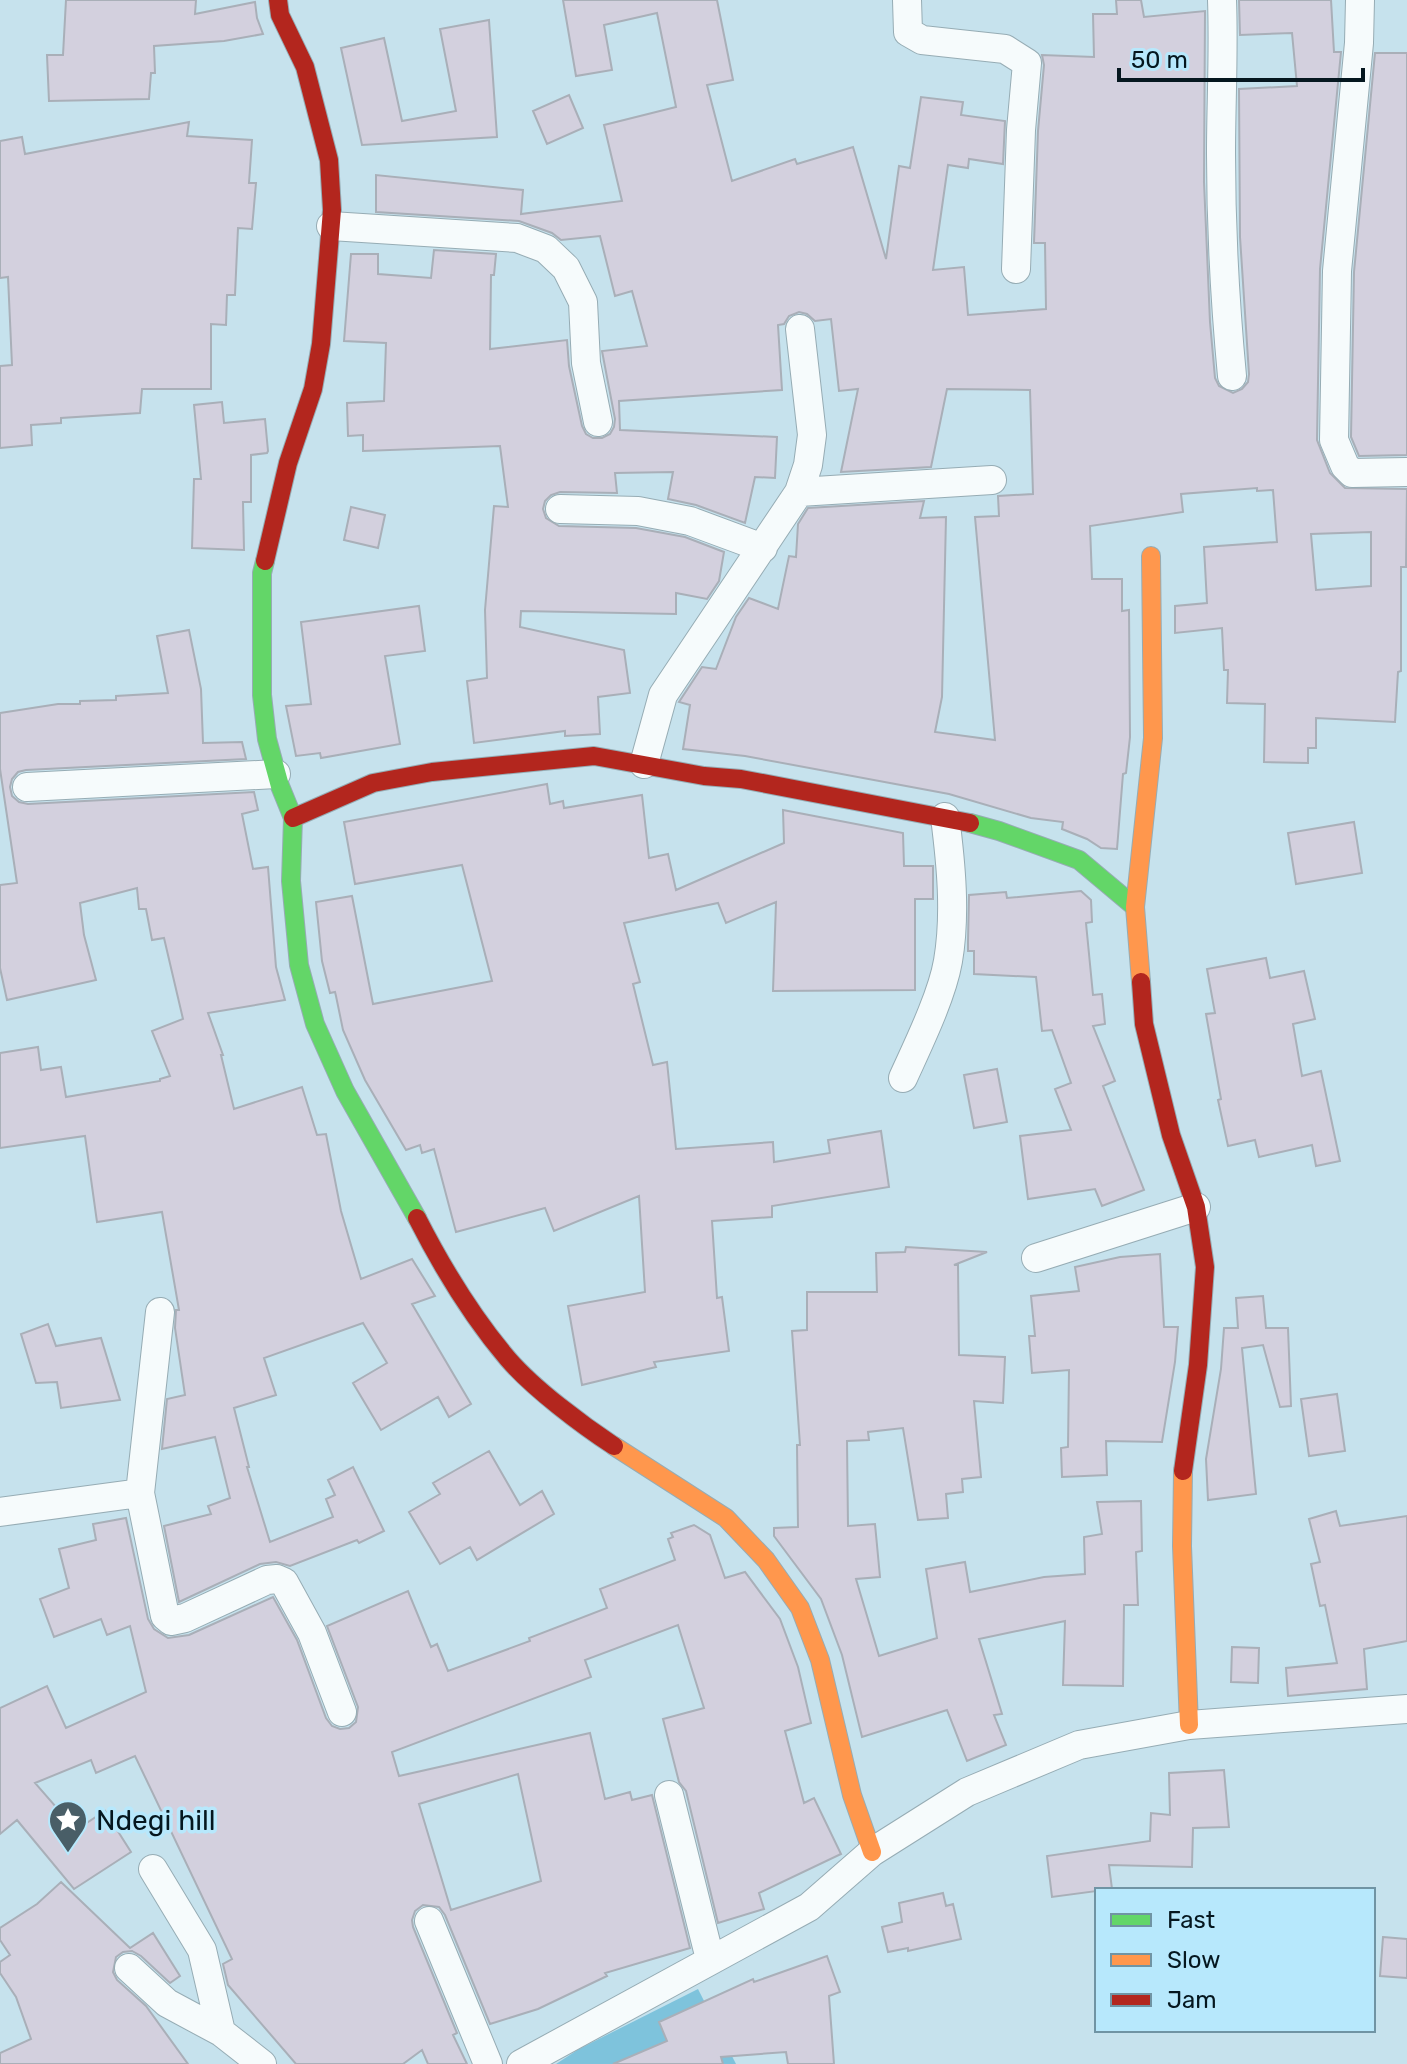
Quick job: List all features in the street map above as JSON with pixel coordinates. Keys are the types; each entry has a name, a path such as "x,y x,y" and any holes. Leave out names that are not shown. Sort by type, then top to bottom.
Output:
{"street":[{"path":"278,0 280,15 305,67 329,160 331,226 321,344 313,389 288,463 262,573 262,695 267,739 293,818 291,881 299,965 315,1024 345,1091 393,1172 441,1264 509,1360 551,1398 608,1442 726,1518 766,1560 800,1608 820,1660 852,1795 872,1852"},
{"path":"907,0 908,32 922,40 1005,49 1027,63 1021,130 1016,269"},
{"path":"1222,0 1224,298 1232,376"},
{"path":"1360,0 1359,43 1337,271 1334,440 1345,466 1352,473 1407,472"},
{"path":"331,226 517,238 546,249 566,268 583,302 586,363 598,422"},
{"path":"644,764 663,695 799,492 808,465 812,435 800,329"},
{"path":"799,492 992,480"},
{"path":"560,509 638,511 690,521 763,548"},
{"path":"1151,556 1153,738 1135,907 1144,1024 1171,1135 1196,1207 1205,1267 1198,1365 1183,1457 1182,1546 1189,1725"},
{"path":"293,818 373,783 432,772 594,756 945,817 999,831 1079,860 1135,907"},
{"path":"27,787 276,774"},
{"path":"903,1078 925,1028 948,962 952,873 945,817"},
{"path":"1036,1258 1196,1207"},
{"path":"160,1312 140,1493 165,1616 171,1621 185,1618 267,1580 284,1582 312,1633 342,1712"},
{"path":"0,1512 140,1493"},
{"path":"521,2064 809,1907 872,1852 967,1792 1079,1745 1189,1725 1407,1709"},
{"path":"669,1795 710,1959"},
{"path":"153,1869 202,1950 221,2032"},
{"path":"429,1921 488,2064"},
{"path":"129,1968 167,2003 221,2032 262,2064"}],"shaded area":[{"path":"698,1989 736,2064 556,2064 579,2049"}],"building":[{"path":"66,0 196,0 195,14 255,2 263,34 224,41 154,46 155,73 151,73 149,99 49,101 47,55 63,55"},
{"path":"563,0 717,0 733,80 707,85 732,181 795,159 797,164 853,147 886,259 899,166 910,168 921,97 963,102 961,115 1005,121 1003,164 969,159 968,168 948,165 933,270 964,267 968,315 1046,309 1045,243 1034,243 1044,65 1042,55 1094,57 1093,14 1117,14 1116,0 1141,0 1144,17 1205,11 1204,182 1210,322 1215,378 1219,386 1233,393 1248,382 1249,374 1240,237 1239,89 1297,86 1292,33 1240,35 1239,0 1331,0 1334,52 1341,52 1320,269 1317,440 1330,473 1345,488 1407,489 1406,567 1401,567 1401,671 1398,672 1395,722 1316,718 1316,748 1308,748 1308,763 1264,762 1265,704 1227,703 1228,670 1224,670 1222,628 1175,633 1175,606 1207,603 1204,547 1277,542 1273,490 1257,491 1257,488 1181,494 1183,512 1090,526 1092,579 1122,579 1122,611 1129,610 1130,737 1126,773 1123,774 1117,849 1101,848 1062,829 1063,822 1031,818 949,794 745,756 683,749 690,705 679,702 702,667 716,669 736,617 749,598 778,609 789,556 796,557 798,524 808,508 924,501 920,518 946,517 942,697 935,732 995,740 975,517 999,516 998,496 1033,494 1030,390 947,389 931,467 841,472 858,389 839,391 831,319 815,321 799,312 778,325 782,390 619,401 620,430 777,437 775,478 755,477 745,523 696,505 668,499 673,472 615,473 617,493 560,492 545,501 543,509 546,518 559,526 636,528 685,537 724,552 719,581 707,599 676,593 676,614 521,611 520,627 624,650 630,693 598,697 600,734 565,736 565,731 474,743 467,681 487,678 485,610 494,506 508,507 500,446 363,451 363,435 348,436 347,403 384,401 386,343 344,341 351,254 378,254 378,274 431,278 434,250 496,254 494,275 491,275 490,349 567,340 569,366 582,426 586,434 593,438 610,434 615,419 602,351 647,346 632,291 615,296 600,236 561,240 552,233 519,221 376,212 376,175 523,190 521,214 622,201 604,125 676,107 657,13 604,25 612,70 576,76","holes":["1371,532 1371,586 1316,590 1311,534"]},
{"path":"489,20 497,137 362,145 341,48 384,38 402,121 456,111 440,29"},
{"path":"1375,53 1407,53 1407,455 1359,456 1351,437 1354,272"},
{"path":"569,95 583,128 547,144 533,111"},
{"path":"189,122 187,136 252,140 249,183 256,183 252,229 238,228 235,295 227,295 226,325 211,324 211,389 142,389 140,413 61,418 61,423 31,425 32,445 0,448 0,366 12,365 8,277 0,278 0,141 22,137 25,154"},
{"path":"222,402 224,423 265,419 268,451 251,455 251,502 243,502 244,550 192,548 194,479 201,479 194,405"},
{"path":"351,507 385,515 378,548 344,540"},
{"path":"419,606 425,651 385,656 400,744 321,758 320,753 296,756 286,706 311,704 301,622"},
{"path":"189,630 201,689 203,743 242,742 246,759 26,770 18,772 12,779 12,796 28,804 254,792 258,810 242,814 253,869 268,867 276,967 285,1000 208,1013 223,1055 234,1109 302,1087 317,1135 326,1134 341,1211 361,1279 412,1259 435,1296 412,1304 471,1404 449,1417 438,1397 381,1430 353,1383 387,1363 363,1323 264,1358 276,1395 234,1408 247,1467 270,1542 333,1517 326,1499 335,1495 328,1480 353,1467 384,1531 359,1543 357,1540 290,1566 276,1562 260,1564 179,1602 164,1526 211,1514 208,1506 230,1498 215,1437 162,1449 167,1399 185,1395 175,1328 176,1310 179,1310 162,1212 97,1222 85,1136 0,1148 0,1053 38,1047 41,1070 61,1067 66,1097 160,1081 170,1076 152,1031 183,1019 164,938 152,940 146,909 139,909 137,888 80,903 84,935 96,980 7,1000 0,968 0,885 17,883 0,769 0,713 58,704 80,704 80,701 116,700 116,696 168,693 157,636"},
{"path":"547,784 550,804 563,801 564,808 642,795 649,858 668,854 676,890 784,843 783,810 903,833 904,866 933,866 933,899 915,899 915,990 773,991 776,902 726,923 718,903 624,923 640,982 633,984 653,1065 667,1062 676,1149 773,1142 774,1162 830,1153 828,1140 881,1131 889,1187 772,1206 772,1217 712,1221 717,1298 722,1297 729,1351 654,1362 656,1367 582,1385 568,1306 645,1292 639,1196 554,1231 545,1208 456,1232 434,1149 422,1153 420,1145 406,1150 365,1080 343,1030 335,992 330,993 322,961 316,902 352,896 373,1004 492,981 462,865 355,884 344,822"},
{"path":"1354,822 1362,873 1296,884 1288,833"},
{"path":"1081,891 1091,900 1092,922 1086,923 1093,995 1102,994 1105,1024 1093,1026 1115,1081 1103,1086 1144,1190 1102,1206 1095,1189 1028,1199 1020,1136 1071,1130 1055,1089 1071,1083 1052,1030 1042,1031 1036,977 974,974 974,951 968,951 969,895 1006,892 1007,898"},
{"path":"1266,958 1270,978 1304,971 1315,1019 1293,1024 1302,1076 1321,1071 1340,1161 1316,1166 1312,1145 1259,1157 1255,1140 1228,1146 1206,1014 1215,1013 1207,969"},
{"path":"997,1069 1007,1122 974,1128 964,1075"},
{"path":"906,1247 987,1252 954,1265 958,1265 959,1355 1005,1357 1003,1403 974,1401 981,1477 962,1479 963,1492 946,1494 948,1518 918,1520 903,1428 868,1432 869,1440 847,1441 848,1526 875,1524 880,1577 856,1579 879,1656 937,1638 926,1569 965,1562 970,1592 1044,1577 1085,1574 1084,1537 1102,1534 1097,1502 1141,1501 1142,1551 1136,1552 1138,1605 1124,1605 1123,1686 1063,1685 1065,1621 979,1639 1002,1714 994,1715 1006,1745 967,1761 947,1710 862,1737 842,1655 821,1599 774,1536 774,1528 798,1527 797,1445 800,1445 792,1331 807,1330 807,1292 877,1292 876,1253 905,1252"},
{"path":"1160,1254 1164,1327 1178,1327 1162,1442 1106,1441 1107,1475 1062,1477 1061,1448 1068,1447 1069,1370 1032,1373 1029,1336 1035,1336 1031,1296 1079,1291 1075,1267 1120,1257"},
{"path":"1263,1296 1266,1328 1288,1328 1291,1406 1280,1407 1263,1345 1242,1348 1256,1494 1208,1500 1206,1459 1221,1369 1224,1328 1238,1328 1236,1298"},
{"path":"48,1324 56,1346 101,1338 120,1400 61,1408 57,1382 36,1383 21,1334"},
{"path":"1337,1394 1345,1451 1309,1456 1301,1399"},
{"path":"489,1451 520,1505 542,1491 554,1514 477,1560 470,1547 440,1564 409,1512 440,1494 433,1483"},
{"path":"1336,1511 1340,1526 1407,1516 1407,1641 1364,1649 1367,1689 1288,1696 1286,1668 1337,1663 1325,1605 1320,1606 1311,1564 1320,1562 1309,1519"},
{"path":"126,1518 148,1619 154,1629 168,1638 189,1635 273,1597 297,1640 326,1718 332,1726 340,1729 349,1728 356,1722 358,1707 327,1626 408,1591 431,1647 437,1644 448,1671 607,1608 600,1589 675,1560 668,1539 673,1537 671,1533 694,1525 710,1535 725,1578 745,1572 780,1619 798,1667 811,1723 785,1731 804,1803 814,1798 841,1854 759,1893 764,1909 718,1923 686,1791 679,1782 663,1719 704,1708 678,1625 585,1660 591,1677 392,1752 399,1776 590,1733 605,1799 630,1792 632,1800 652,1795 690,1948 605,1973 607,1976 538,2009 490,2024 445,1915 439,1907 423,1905 415,1911 413,1927 467,2064 428,2064 422,2050 403,2064 296,2064 228,1985 223,1964 232,1959 135,1756 96,1773 91,1760 35,1783 76,1830 105,1811 131,1852 74,1889 17,1820 0,1834 0,1708 47,1686 66,1728 146,1692 130,1626 107,1635 101,1619 54,1637 40,1599 69,1588 59,1549 96,1540 93,1524","holes":["518,1774 541,1881 451,1910 419,1804"]},
{"path":"1232,1647 1259,1648 1258,1683 1231,1682"},
{"path":"1224,1770 1229,1827 1193,1828 1192,1867 1109,1865 1112,1888 1095,1888 1095,1891 1052,1897 1047,1856 1150,1841 1151,1813 1170,1815 1169,1773"},
{"path":"61,1882 130,1948 153,1933 180,1976 170,1983 132,1951 116,1957 113,1972 117,1980 146,2006 188,2064 0,2064 0,2053 31,2039 16,1997 0,1973 0,1962 10,1955 0,1940 0,1928 37,1904"},
{"path":"943,1893 946,1906 953,1904 961,1939 908,1951 908,1948 888,1952 882,1927 902,1922 899,1903"},
{"path":"1383,1937 1407,1939 1407,1978 1380,1976"},
{"path":"827,1956 840,1992 829,1996 834,2064 788,2064 786,2052 721,2057 723,2064 613,2064 667,2041 659,2022 753,1979 754,1982"}],"traffic: fast":[{"path":"265,561 262,573 262,695 267,739 293,818 291,881 299,965 315,1024 345,1091 417,1218"},
{"path":"970,823 1079,860 1135,907"}],"traffic: slow":[{"path":"1141,982 1135,907 1153,738 1151,556"},
{"path":"614,1446 726,1518 766,1560 800,1608 820,1660 852,1795 872,1852"},
{"path":"1183,1471 1182,1546 1189,1725"}],"traffic: jam":[{"path":"265,561 288,463 313,389 321,344 332,210 329,160 305,67 280,15 278,0"},
{"path":"293,818 373,783 432,772 594,756 704,776 741,779 970,823"},
{"path":"1141,982 1144,1024 1171,1135 1196,1207 1205,1267 1198,1365 1183,1471"},
{"path":"417,1218 459,1291 508,1359 559,1406 614,1446"}],"place":[{"name":"Ndegi hill","path":"68,1854"}]}
